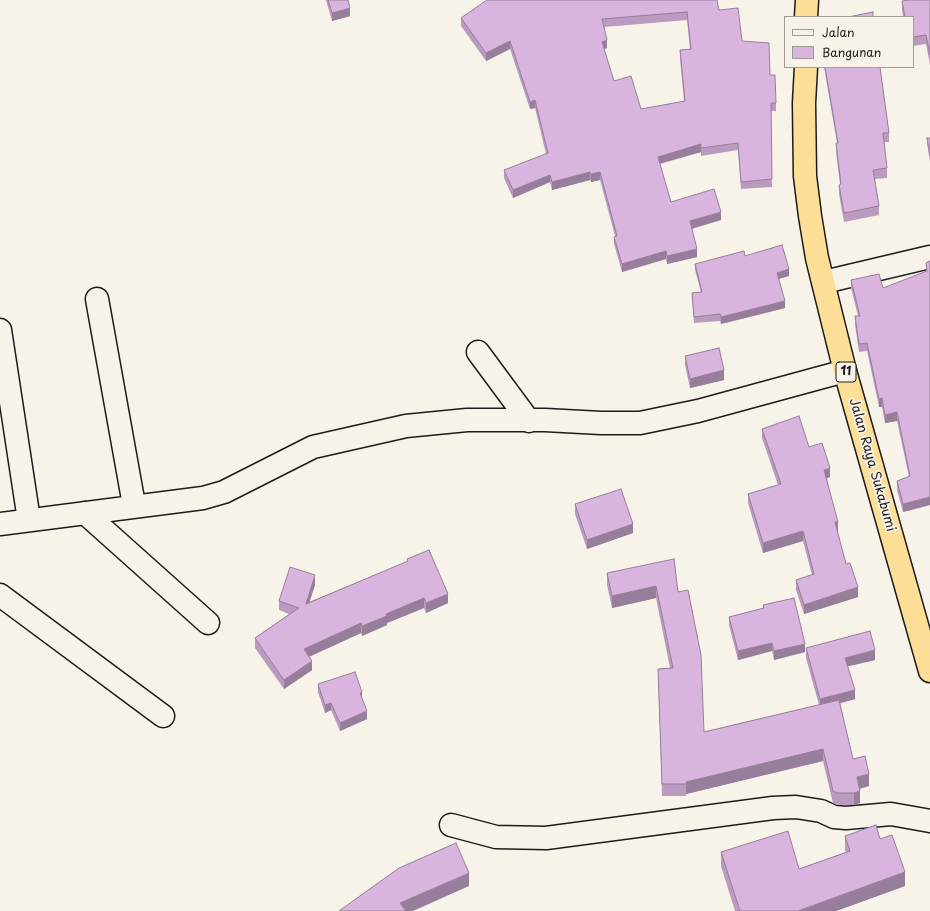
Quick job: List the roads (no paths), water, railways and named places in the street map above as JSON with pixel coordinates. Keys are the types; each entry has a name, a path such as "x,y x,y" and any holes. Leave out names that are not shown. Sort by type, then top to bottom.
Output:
{"highway":[{"path":"806,0 806,16"},
{"name":"Jalan Raya Sukabumi","path":"806,68 804,103 805,176 817,258 845,371 930,671"}],"street":[{"path":"824,282 930,257"},
{"path":"97,299 134,505"},
{"path":"0,330 29,520"},
{"path":"478,352 529,421"},
{"path":"0,524 134,505 203,498 224,492 313,447 406,426 467,420 545,420 601,423 640,422 698,411 845,371"},
{"path":"85,513 208,623"},
{"path":"0,595 163,716"},
{"path":"451,825 496,837 546,838 773,808 796,807 821,811 834,816 846,818 890,814 930,822"}]}
